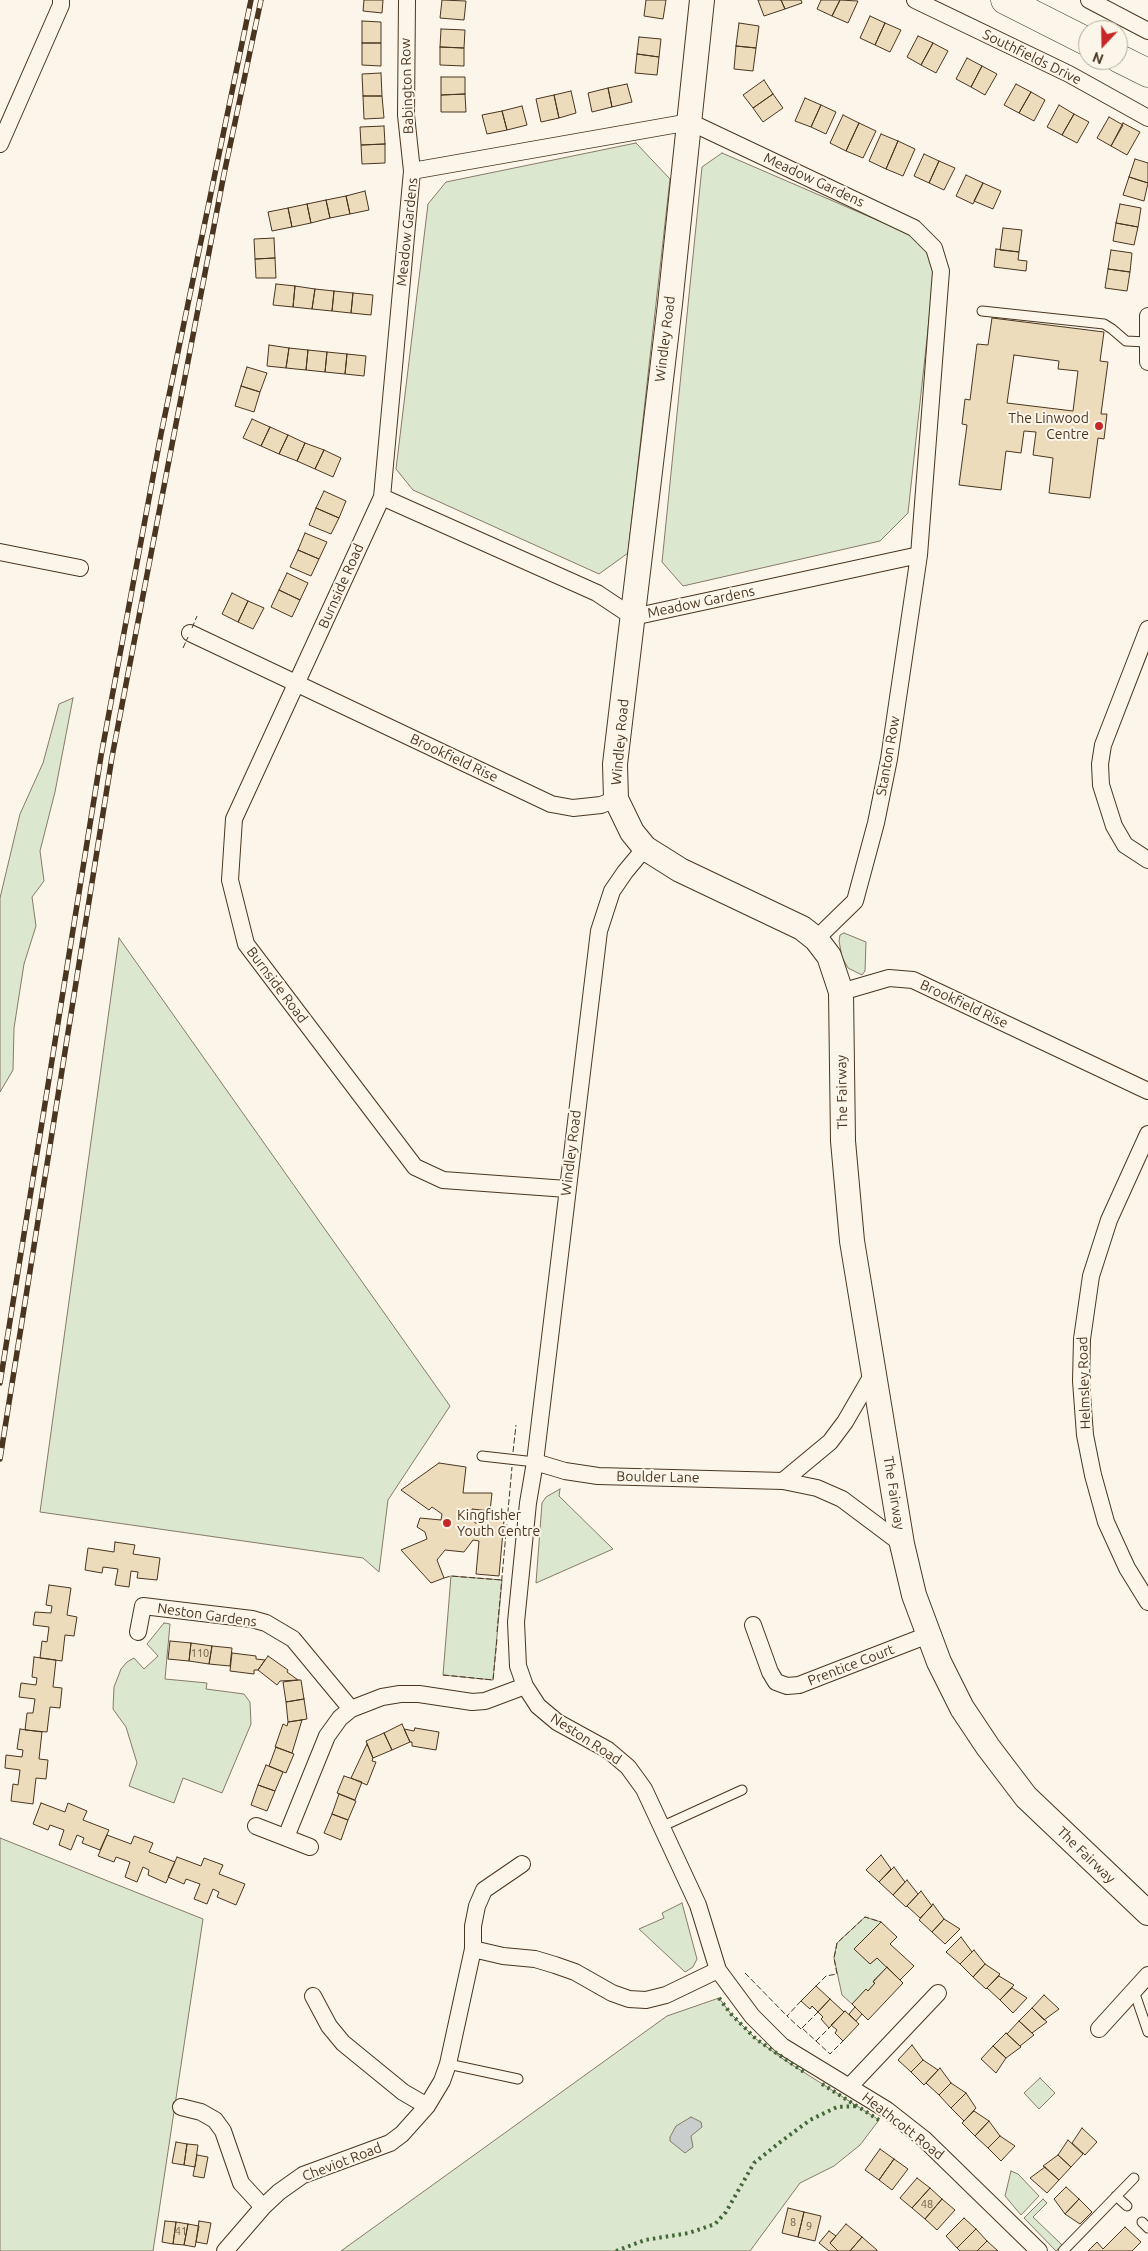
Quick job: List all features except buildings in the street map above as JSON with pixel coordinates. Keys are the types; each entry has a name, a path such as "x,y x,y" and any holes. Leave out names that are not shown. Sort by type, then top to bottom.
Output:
{"highway":[{"path":"1005,0 1078,37"},
{"path":"1128,63 1148,73"}],"street":[{"path":"0,144 62,5 60,0"},
{"name":"Babington Row","path":"407,0 406,115 412,171"},
{"name":"Windley Road","path":"536,1462 599,931 612,891 645,848 632,832 616,799 615,764 690,122 702,0"},
{"name":"Southfields Drive","path":"915,0 1069,74 1148,118"},
{"path":"1088,0 1148,31"},
{"name":"Meadow Gardens","path":"690,122 914,228 934,248 941,272 919,555 633,617 597,593 382,496 412,171 690,122"},
{"path":"1148,316 1148,362"},
{"name":"Burnside Road","path":"382,496 234,818 230,880 246,944 415,1167 444,1180 567,1190"},
{"path":"0,552 80,568"},
{"name":"Stanton Row","path":"816,939 845,913 855,901 860,886 889,759 919,555"},
{"path":"1148,629 1103,745 1100,764 1101,785 1114,826 1125,845 1148,860"},
{"name":"Brookfield Rise","path":"190,633 551,804 573,808 601,805 616,799"},
{"path":"645,848 680,870 786,919 816,939 829,956 841,992"},
{"name":"Brookfield Rise","path":"841,992 889,978 912,980 1148,1091"},
{"name":"The Fairway","path":"841,992 841,1091 846,1191 902,1544 914,1595 928,1635 962,1708 988,1747 1026,1797 1148,1913"},
{"name":"Helmsley Road","path":"1148,1134 1109,1220 1091,1276 1082,1339 1081,1380 1085,1436 1106,1522 1127,1568 1148,1602"},
{"path":"783,1481 830,1442 845,1422 874,1372"},
{"name":"Boulder Lane","path":"536,1462 565,1471 598,1476 783,1481 817,1488 842,1499 902,1544"},
{"name":"Neston Road","path":"536,1462 528,1503 516,1622 518,1666 525,1686 538,1706 557,1722 608,1750 628,1767 644,1789 663,1826 698,1905 710,1945"},
{"name":"Neston Gardens","path":"138,1632 143,1606 252,1619 266,1623 293,1639 351,1709"},
{"name":"Prentice Court","path":"753,1625 770,1672 776,1682 787,1686 799,1685 928,1635"},
{"path":"286,1837 327,1736 340,1718 351,1709 374,1699 400,1694 419,1694 472,1702 485,1701 525,1686"},
{"path":"256,1826 310,1847"},
{"name":"Cheviot Road","path":"225,2251 262,2207 303,2175 390,2143 402,2134 427,2106 442,2081 448,2064 473,1949 473,1926 477,1906 484,1890 522,1864"},
{"name":"Heathcott Road","path":"710,1945 718,1970 752,2016 782,2046 818,2070 850,2086 887,2110 924,2139 1039,2251"},
{"path":"473,1949 503,1956 535,1959 556,1965 575,1972 612,1993 646,2000 666,1995 718,1970"},
{"path":"1098,2029 1148,1976"},
{"path":"850,2086 938,1993"},
{"path":"313,1996 329,2026 343,2043 403,2092 427,2106"},
{"path":"180,2106 201,2112 215,2120 223,2131 241,2183 262,2207"}],"lane":[{"path":"982,311 1104,324 1112,328 1126,341 1147,342"},
{"path":"482,1456 536,1462"},
{"path":"663,1826 742,1790"},
{"path":"1134,1991 1148,2032"},
{"path":"448,2064 518,2078"},
{"path":"1063,2251 1134,2178"},
{"path":"1116,2196 1127,2206"}],"green space":[{"path":"636,143 670,179 628,553 599,574 413,490 396,469 428,204 446,182"},
{"path":"722,153 907,233 928,249 934,274 908,513 880,541 683,586 662,562 702,167"},
{"path":"73,698 55,792 40,851 44,881 32,897 36,926 24,964 14,1028 13,1070 0,1092 0,898 20,814 43,763 59,704"},
{"path":"844,933 866,942 865,971 862,975 848,968 842,957 839,941 840,935"},
{"path":"119,938 450,1406 388,1500 379,1572 363,1558 40,1512"},
{"path":"560,1489 559,1496 613,1549 536,1583 542,1503 546,1497"},
{"path":"451,1576 502,1580 493,1680 443,1675"},
{"path":"164,1623 170,1624 165,1679 207,1683 206,1689 244,1694 250,1702 251,1724 222,1793 183,1778 174,1803 129,1786 137,1763 126,1727 113,1709 114,1687 121,1669 134,1658 144,1669 158,1656 147,1644"},
{"path":"0,1838 203,1919 153,2251 0,2251"},
{"path":"682,1903 697,1959 693,1967 685,1972 639,1929 664,1918 662,1913"},
{"path":"865,1917 881,1922 855,1949 870,1964 877,1958 887,1967 873,1981 875,1983 868,1991 866,1990 852,2004 842,1995 834,1958 837,1943"},
{"path":"719,1998 731,2014 756,2039 783,2059 879,2120 860,2145 834,2166 800,2183 750,2251 341,2251 667,2016"},
{"path":"1040,2078 1055,2093 1039,2109 1024,2093"},
{"path":"1011,2171 1018,2174 1039,2196 1021,2215 1005,2196"},
{"path":"1043,2199 1047,2203 1033,2217 1062,2245 1056,2251 1024,2218"}],"shaded area":[{"path":"691,2117 701,2122 702,2127 691,2136 693,2147 685,2153 670,2141 670,2137 676,2126"}],"railway":[{"path":"0,1383 101,756 161,434 251,0"},
{"path":"0,1459 112,757 224,174 261,0"}],"hedge":[{"path":"719,1998 731,2014 756,2039 804,2072"},
{"path":"822,2084 879,2120"},
{"path":"616,2251 645,2240 689,2233 715,2224 726,2212 754,2163 810,2120 837,2107 859,2106"}],"fence":[{"path":"192,628 197,616"},
{"path":"183,648 188,637"},
{"path":"513,1452 516,1425"},
{"path":"497,1632 512,1467"},
{"path":"444,1578 451,1576 502,1580"},
{"path":"443,1675 493,1680 497,1639"},
{"path":"816,1986 826,1976 837,1974 834,1958 837,1943 865,1917 881,1922"},
{"path":"745,1973 787,2016"},
{"path":"801,2001 787,2016 830,2054 843,2041"},
{"path":"802,2028 818,2012"},
{"path":"816,2041 829,2028"}],"place":[{"name":"The Linwood Centre","path":"1099,426"},
{"name":"Kingfisher Youth Centre","path":"447,1523"}]}
